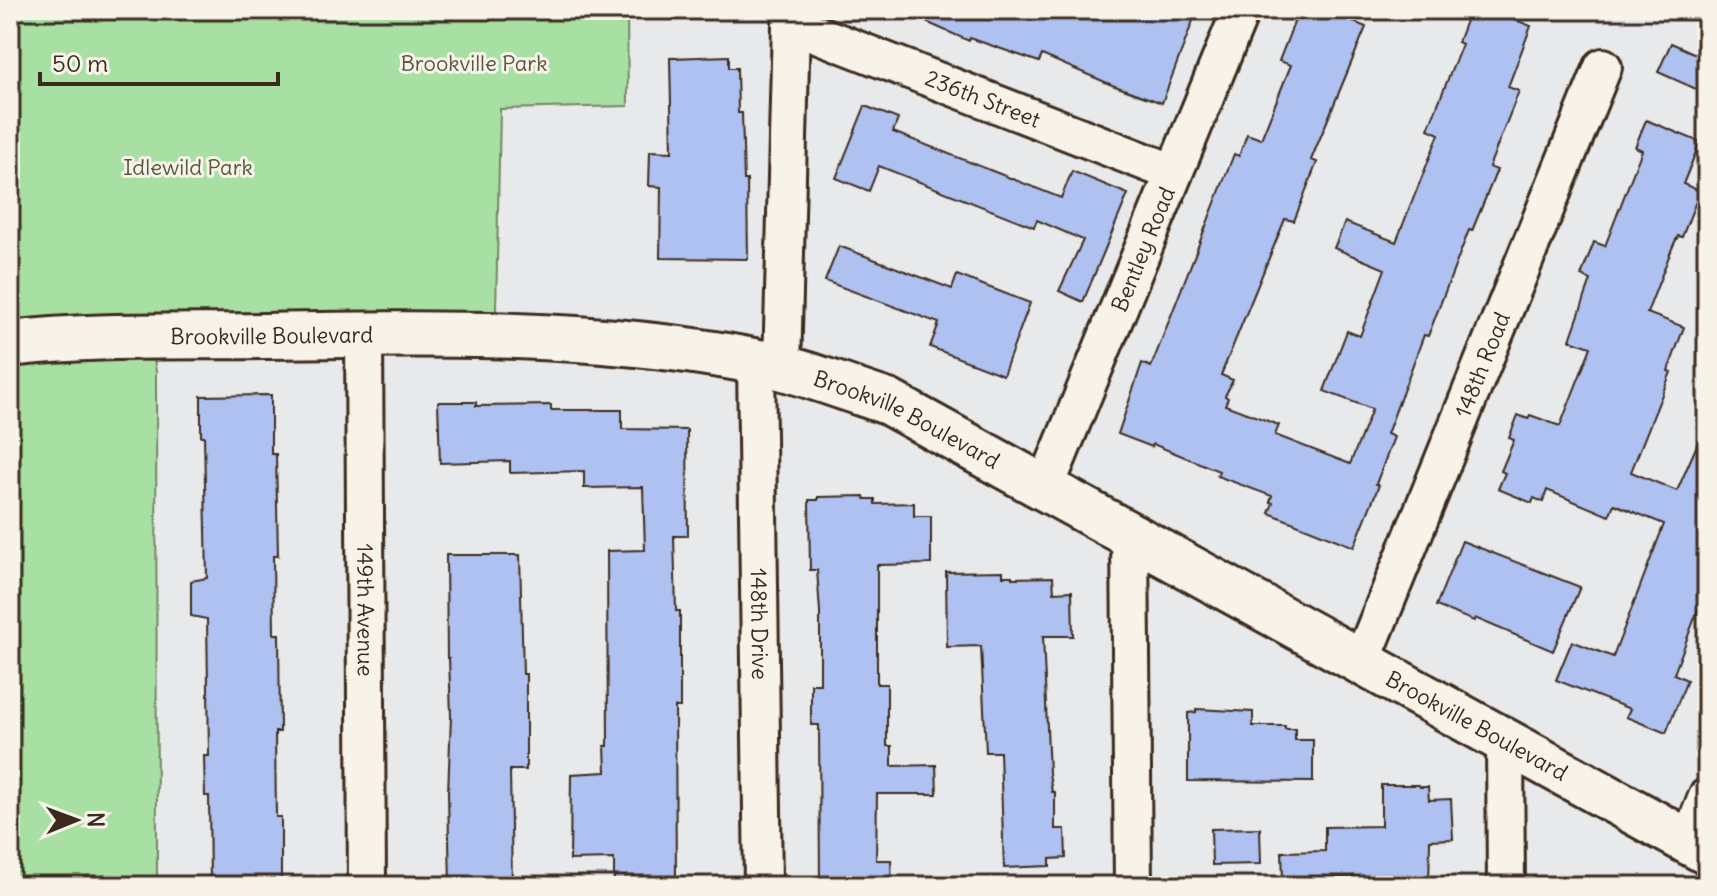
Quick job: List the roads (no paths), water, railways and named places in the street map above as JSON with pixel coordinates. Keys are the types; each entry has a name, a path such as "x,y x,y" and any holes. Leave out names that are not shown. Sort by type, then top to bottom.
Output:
{"street":[{"name":"Bentley Road","path":"1045,488 1241,10"},
{"name":"236th Street","path":"791,24 1174,173"},
{"name":"148th Drive","path":"763,886 769,365 791,24"},
{"name":"148th Road","path":"1361,663 1603,67"},
{"name":"Brookville Boulevard","path":"10,344 85,339 364,334 578,339 674,347 769,365 888,402 1698,847"},
{"name":"149th Avenue","path":"364,334 367,886"},
{"path":"1130,535 1133,886"},
{"path":"1505,742 1506,886"},
{"path":"1698,847 1707,797"}],"park label":[{"name":"Brookville Park","path":"474,63"},
{"name":"Idlewild Park","path":"188,167"}]}
